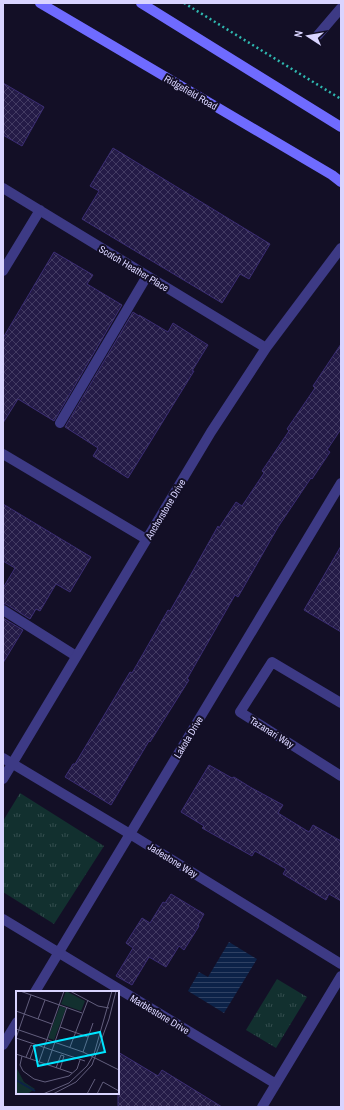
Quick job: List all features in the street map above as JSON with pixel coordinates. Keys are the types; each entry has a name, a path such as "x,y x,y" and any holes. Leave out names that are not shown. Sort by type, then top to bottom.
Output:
{"main road":[{"name":"Ridgefield Road","path":"40,3 332,175 341,182"},
{"path":"141,3 341,127"}],"street":[{"path":"318,35 341,8"},
{"name":"Scotch Heather Place","path":"3,188 266,348"},
{"path":"3,271 40,210"},
{"name":"Anchorstone Drive","path":"3,779 211,432 266,348 341,248"},
{"path":"60,423 147,276"},
{"path":"3,454 146,539"},
{"name":"Lakota Drive","path":"36,991 341,483"},
{"path":"3,610 76,656"},
{"name":"Tazanari Way","path":"341,703 272,662 240,712 341,776"},
{"name":"Jadestone Way","path":"3,758 341,964"},
{"name":"Marblestone Drive","path":"3,919 276,1084"},
{"path":"262,1107 341,976"},
{"path":"3,1045 16,1024"}],"path":[{"path":"184,3 341,99"}],"green space":[{"path":"20,793 104,846 54,924 3,892 3,821"},
{"path":"277,979 307,997 276,1048 246,1030"}],"water":[{"path":"229,942 257,959 224,1013 188,991 199,972 208,977"}],"building":[{"path":"3,83 44,107 22,146 3,135"},
{"path":"113,148 270,244 249,279 240,274 222,303 82,219 99,191 90,186"},
{"path":"54,252 93,275 87,284 122,305 54,421 18,399 3,423 3,338"},
{"path":"133,312 168,332 173,323 208,345 192,371 194,371 128,478 93,456 98,448 65,427"},
{"path":"341,344 341,429 327,450 330,452 278,527 238,597 235,595 187,679 189,680 150,742 149,741 111,805 65,777 73,764 75,764 130,672 132,673 168,610 170,611 218,526 219,528 236,502 242,506 264,473 262,471 289,431 287,429 315,388 313,386"},
{"path":"3,504 91,557 70,592 56,584 40,611 36,609 30,619 6,604 3,604 3,588 15,568 3,561"},
{"path":"341,546 341,632 304,610"},
{"path":"3,618 23,630 3,663"},
{"path":"209,765 232,778 234,777 283,805 278,813 309,832 313,825 341,841 341,901 329,894 326,900 283,874 286,869 255,851 252,856 202,828 204,826 181,812"},
{"path":"171,894 204,914 198,925 199,926 184,950 179,946 166,967 149,957 132,985 116,976 133,948 126,943 142,918 150,923 163,902 165,903"},
{"path":"119,1053 158,1076 162,1070 222,1107 118,1107"}]}
